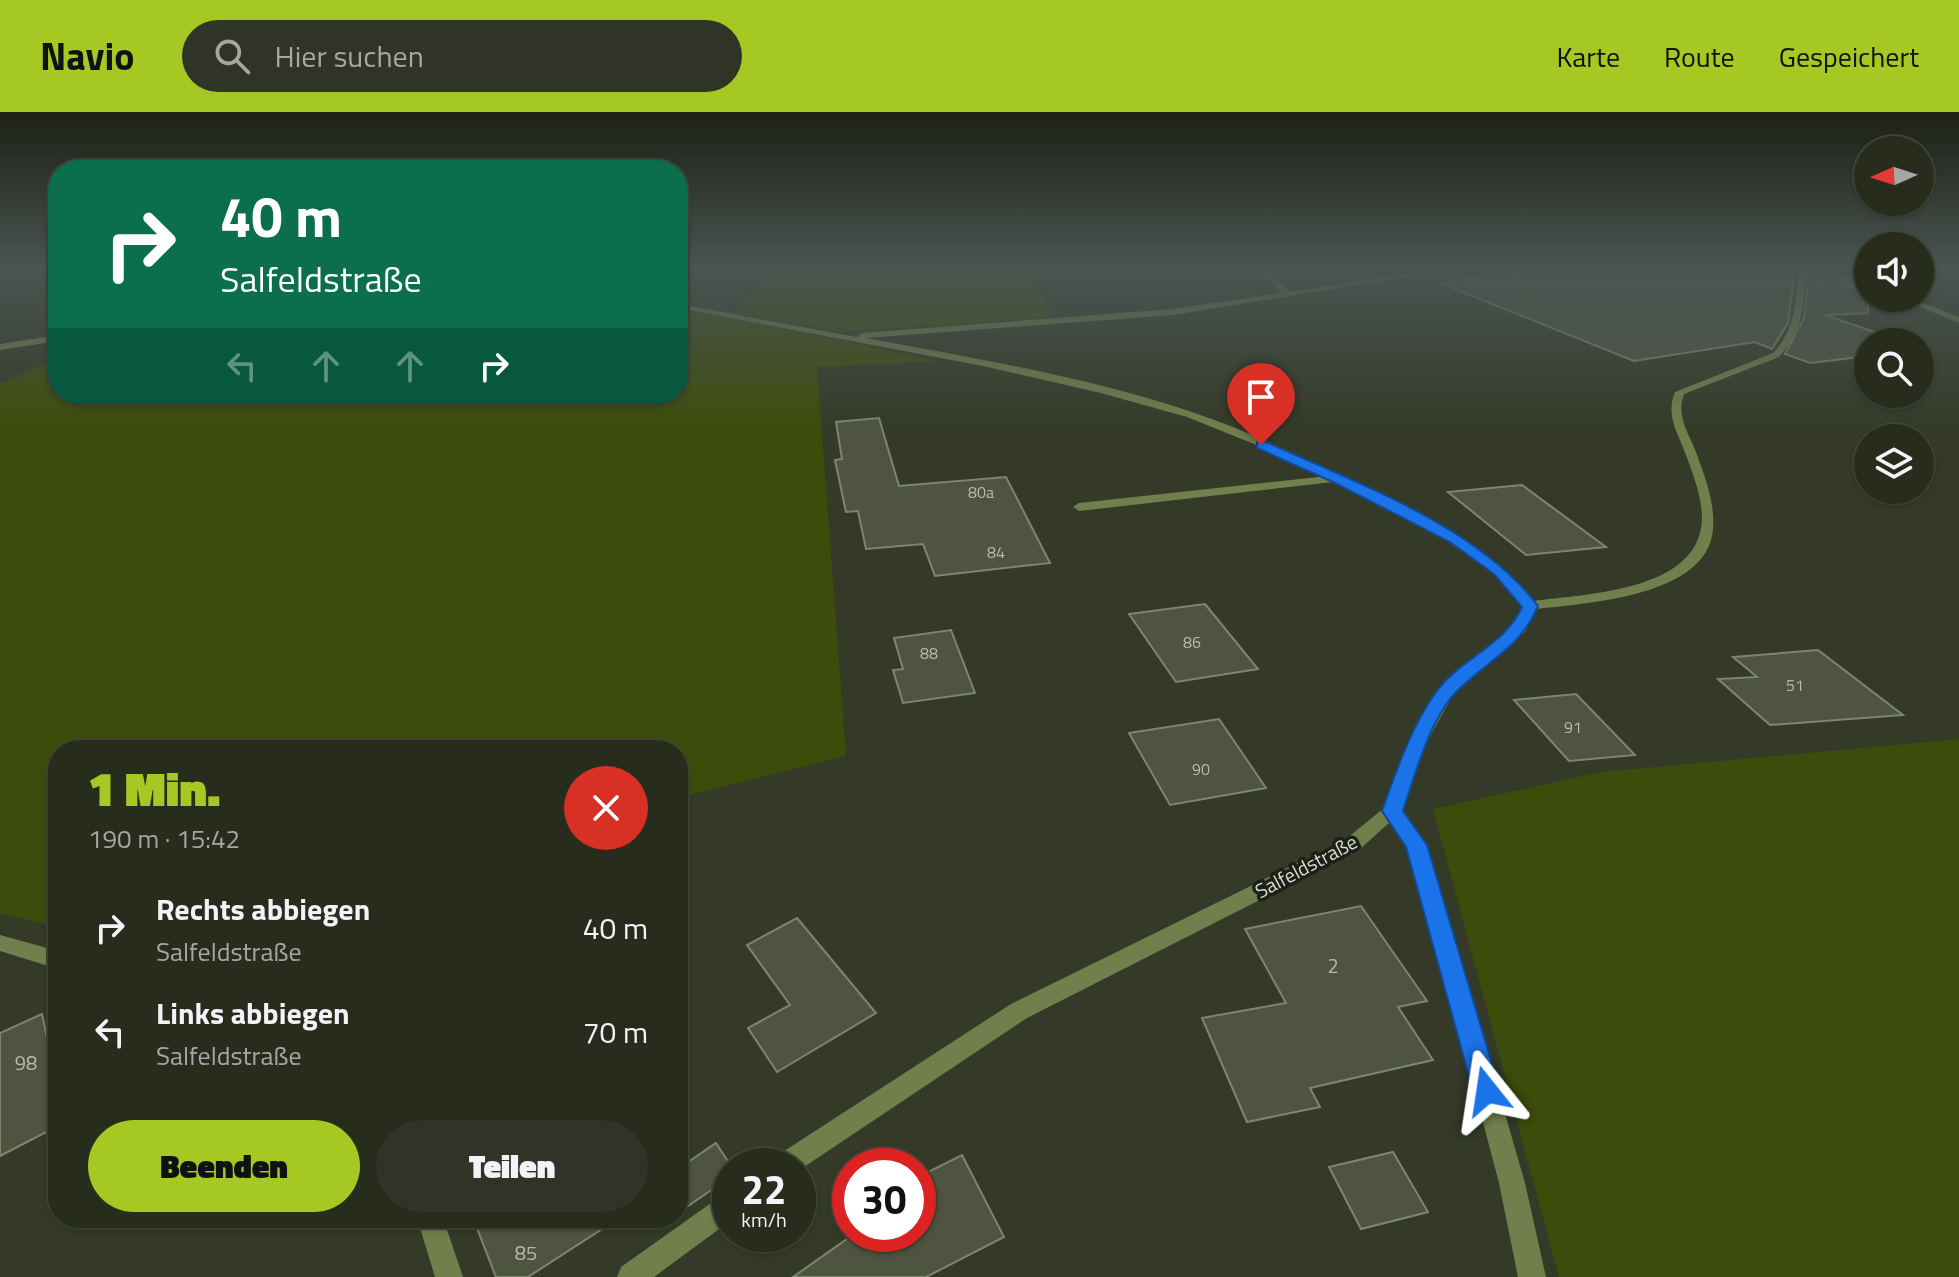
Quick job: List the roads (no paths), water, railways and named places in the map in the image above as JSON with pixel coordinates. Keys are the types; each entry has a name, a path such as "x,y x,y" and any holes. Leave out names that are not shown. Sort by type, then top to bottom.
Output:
{"street":[{"path":"768,323 1163,406 1337,479 1474,551 1499,571 1530,606"},
{"path":"839,337 1027,323"},
{"path":"1530,606 1626,591 1695,563 1708,541 1711,511 1701,473 1674,415 1675,402 1680,392 1776,355 1784,348 1797,323"},
{"path":"0,347 48,340"},
{"path":"1079,507 1337,479"},
{"path":"1530,606 1520,629 1447,690 1413,751 1392,811 1416,845 1444,937 1512,1183 1532,1277"},
{"name":"Salfeldstraße","path":"811,1148 1019,1011 1353,844 1392,811"},
{"path":"0,943 48,957"},
{"path":"631,1277 712,1218"},
{"path":"433,1228 449,1277"}]}
